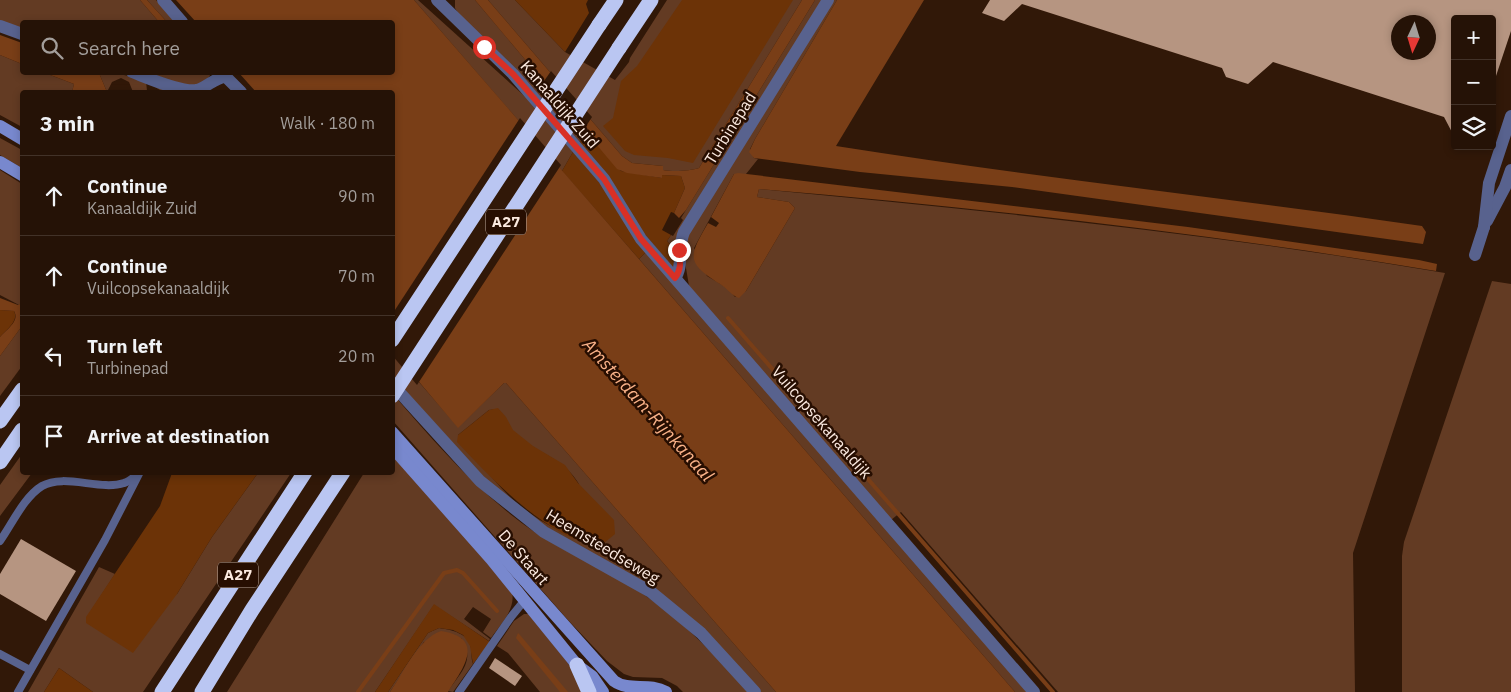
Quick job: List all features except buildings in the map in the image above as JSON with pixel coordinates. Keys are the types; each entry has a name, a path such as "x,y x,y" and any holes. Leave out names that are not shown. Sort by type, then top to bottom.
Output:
{"highway":[{"name":"A27","path":"395,335 616,0"},
{"name":"A27","path":"395,391 651,0"},
{"path":"0,422 20,393"},
{"path":"0,462 20,433"},
{"name":"A27","path":"162,692 303,475"},
{"name":"A27","path":"202,692 252,610 341,475"},
{"path":"577,665 589,692"}],"main road":[{"path":"0,126 20,138"},
{"path":"0,162 20,174"},
{"name":"De Staart","path":"395,435 614,681 626,688 635,690 655,687 666,692"},
{"name":"De Staart","path":"395,450 485,552 577,665 592,676 603,692"}],"street":[{"path":"162,0 180,20"},
{"name":"Turbinepad","path":"675,278 679,273 679,250 684,232 828,0"},
{"name":"Kanaaldijk Zuid","path":"442,2 513,74 594,168"},
{"path":"0,26 20,33"},
{"path":"142,75 191,90 202,88 221,75 230,79 239,90"},
{"path":"1484,227 1489,183 1511,116"},
{"name":"Vuilcopsekanaaldijk","path":"594,168 604,179 641,239 1034,692"},
{"path":"1475,255 1484,227 1505,187 1511,170"},
{"name":"Heemsteedseweg","path":"395,387 480,480 544,532 650,592 701,633 755,692"}],"lane":[{"path":"0,541 30,496 44,485 66,482 110,485 124,483 136,475"},
{"path":"18,692 105,540 138,475"},
{"path":"459,692 510,616 524,601"},
{"path":"0,654 30,670"}],"shaded area":[{"path":"0,0 140,0 157,20 20,20 20,30 0,22"},
{"path":"147,0 156,0 174,20 165,20"},
{"path":"414,0 418,0 530,101 573,152 562,171"},
{"path":"455,0 475,0 588,134 580,142 459,15 455,8"},
{"path":"488,0 515,0 565,52 615,80 629,62 667,0 802,0 699,168 676,171 663,170 663,166 632,163 622,156"},
{"path":"515,0 588,0 586,4 589,13 565,52"},
{"path":"682,0 793,0 693,163 668,158 634,155 625,151 603,126 613,118 621,81 637,66"},
{"path":"815,0 837,0 750,149 754,158 758,159 746,174 734,174 694,248 707,276 729,289 735,297 746,291 795,208 789,202 757,197 759,189 1017,215 1188,235 1445,273 1353,553 1355,692 1058,692 901,512 891,520 689,286 685,262 667,241 671,235 673,236 683,220 681,218"},
{"path":"0,55 20,63 20,75 50,75 74,84 72,90 20,90 20,126 0,115"},
{"path":"100,75 130,76 175,90 160,90 146,81 147,90 132,90 129,82 121,78 112,82 106,90"},
{"path":"151,75 210,75 206,81 199,85 190,86"},
{"path":"588,134 621,171 662,178 662,175 681,176 685,188 674,213 671,212 662,230 671,235 667,241 676,251 675,270 637,225 580,142"},
{"path":"0,138 20,149 20,167 0,155"},
{"path":"573,152 604,188 646,252 639,259 562,171"},
{"path":"0,170 20,183 20,304 0,295"},
{"path":"646,252 1028,692 1015,692 639,259"},
{"path":"1492,281 1511,284 1511,692 1402,692 1402,556 1404,542"},
{"path":"0,310 14,311 15,318 12,325 0,337"},
{"path":"20,329 20,369 0,396 0,356"},
{"path":"395,354 458,427 506,383 776,692 761,692 703,628 536,520 490,484 395,379","holes":["498,409 511,428 529,444 563,466 577,481 586,504 598,548 550,526 518,504 495,481 458,435 489,410"]},
{"path":"395,396 450,458 497,503 547,540 619,579 653,601 691,633 749,692 683,692 677,686 662,678 633,677 624,674 607,661 568,620 395,423"},
{"path":"498,408 506,417 513,430 533,446 565,465 578,483 614,520 615,534 598,548 562,533 533,514 493,480 457,442 458,435 489,410"},
{"path":"395,455 512,592 512,605 503,622 491,638 483,632 491,619 473,607 464,619 490,639 489,641 434,605 375,692 227,692 363,475 395,475"},
{"path":"20,457 20,475 31,475 0,516 0,485"},
{"path":"171,475 257,475 212,537 177,594 133,653 86,623 86,617 160,506"},
{"path":"257,475 290,475 143,692 93,692 59,668 44,692 28,692 99,567 115,574 87,617 177,594 212,537"},
{"path":"434,604 490,642 473,664 470,646 463,635 453,630 439,628 428,633 388,692 375,692"},
{"path":"524,614 529,614 571,667 583,692 540,692 508,653 497,646 514,621"},
{"path":"439,628 459,633 467,639 471,648 473,664 453,692 448,691 462,672 467,659 465,646 461,638 424,642 390,692 388,692 428,633"},
{"path":"59,668 93,692 44,692"}],"water":[{"path":"140,0 147,0 165,20 157,20"},
{"name":"Amsterdam-Rijnkanaal","path":"176,0 414,0 1015,692 776,692 506,383 458,428 395,353 395,90 254,90 241,75 395,75 395,20 194,20"},
{"path":"475,0 488,0 622,156 632,163 663,166 663,170 676,171 699,168 802,0 815,0 686,210 679,218 674,213 685,188 681,176 662,175 662,178 627,173 617,169"},
{"path":"837,0 924,0 836,146 982,168 1422,226 1426,232 1423,244 1012,187 860,172 754,158 749,152 755,139"},
{"path":"0,35 20,42 20,63 0,55"},
{"path":"50,75 100,75 106,90 72,90 74,84"},
{"path":"734,174 1188,227 1437,264 1436,271 1268,245 1099,223 759,189 757,197 789,202 795,208 746,291 739,298 701,270 694,258 697,243 708,223 716,227 719,223 711,217"},
{"path":"0,298 18,305 20,304 20,329 0,356 0,337 12,325 15,315 14,311 0,310"},
{"path":"441,631 455,635 463,640 467,647 465,664 448,692 390,692 418,649 425,641"},
{"path":"518,633 568,692 560,692 516,638"}],"pier":[{"path":"551,71 592,117 583,131 542,84"},
{"path":"520,118 561,165 417,385 395,359 395,310"}],"waterway":[{"path":"728,318 1053,692"},
{"path":"358,692 444,573 457,570 463,573 497,611"}],"route":[{"path":"484,47 513,74 604,179 641,239 675,278 679,273 679,250"}]}
